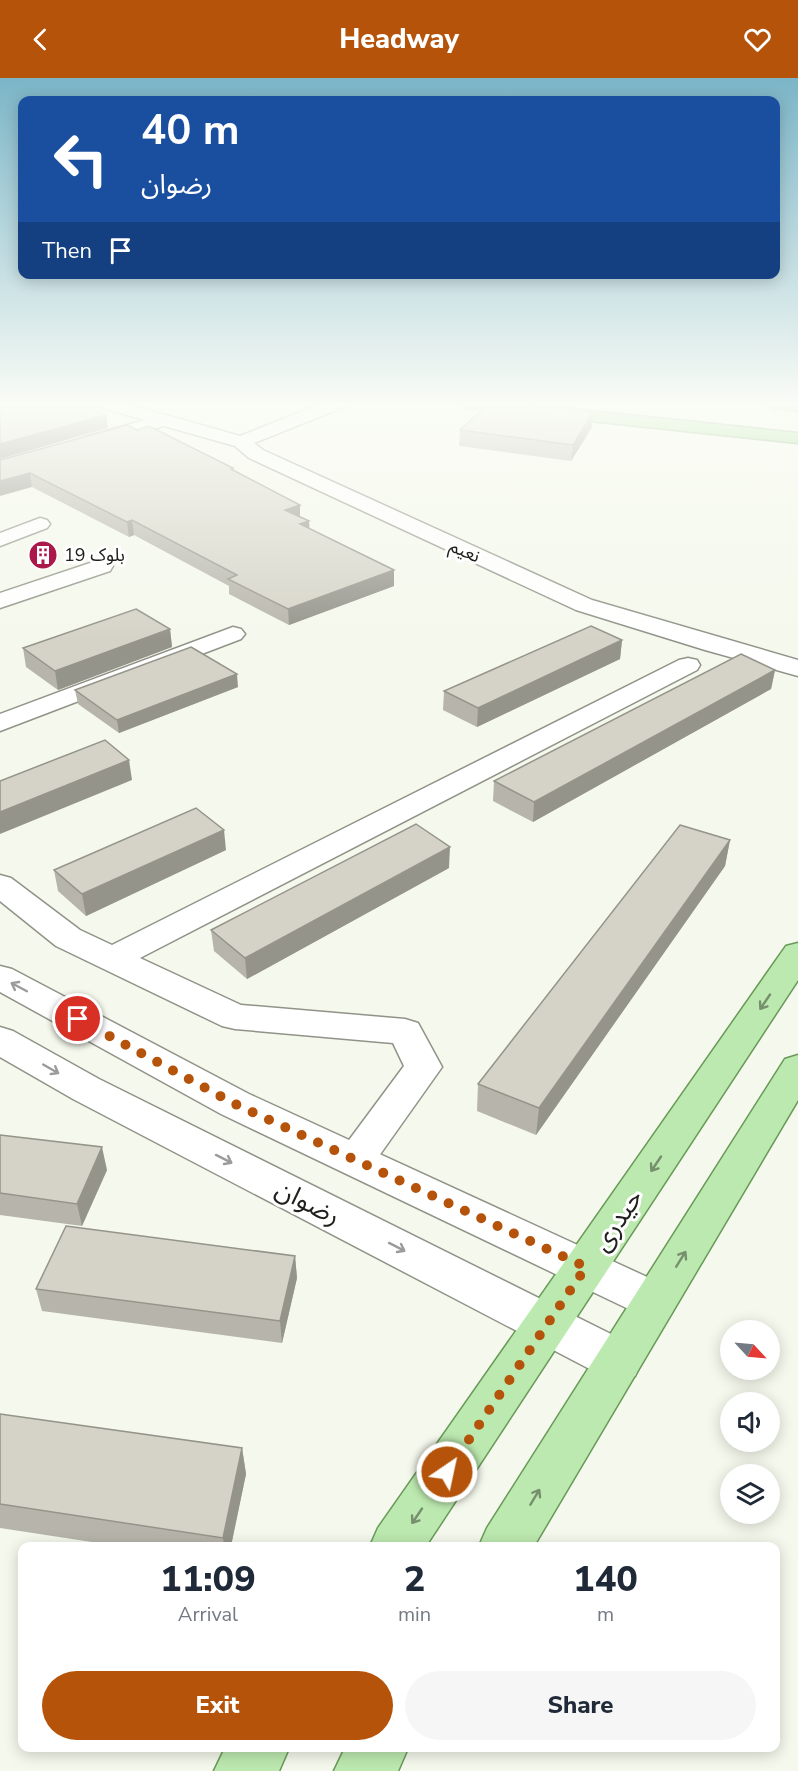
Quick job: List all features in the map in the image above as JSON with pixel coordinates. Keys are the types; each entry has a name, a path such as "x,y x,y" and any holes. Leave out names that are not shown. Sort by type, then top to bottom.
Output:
{"main road":[{"name":"حیدری","path":"399,1542 798,954"},
{"path":"507,1542 798,1068"},
{"path":"244,1771 257,1752"},
{"path":"364,1771 377,1752"}],"street":[{"name":"نعیم","path":"315,482 584,605 798,668"},
{"path":"0,540 40,524"},
{"path":"0,601 102,566"},
{"path":"0,723 234,634"},
{"path":"112,959 688,665"},
{"path":"0,885 68,938 235,1017 405,1032 423,1066 355,1159"},
{"path":"0,977 235,1104 655,1301"},
{"name":"رضوان","path":"0,1040 86,1089 619,1360"}],"building":[{"path":"48,482 256,482 300,505 285,510 309,521 300,524 394,570 288,609 228,579 237,575 132,520 127,522"},
{"path":"136,609 170,629 55,671 23,648"},
{"path":"591,626 622,640 478,708 444,691"},
{"path":"191,647 237,674 117,720 75,690"},
{"path":"741,654 775,670 534,802 494,781"},
{"path":"105,740 129,760 0,812 0,781"},
{"path":"196,808 224,830 82,894 54,870"},
{"path":"416,824 450,847 245,958 211,930"},
{"path":"680,825 730,840 539,1108 478,1084"},
{"path":"0,1135 102,1147 77,1204 0,1193"},
{"path":"66,1226 295,1256 280,1321 36,1289"},
{"path":"0,1414 242,1448 223,1538 0,1504"}],"place":[{"name":"بلوک 19","path":"43,555"}],"route":[{"path":"78,1019 235,1104 586,1267 447,1472"}]}
